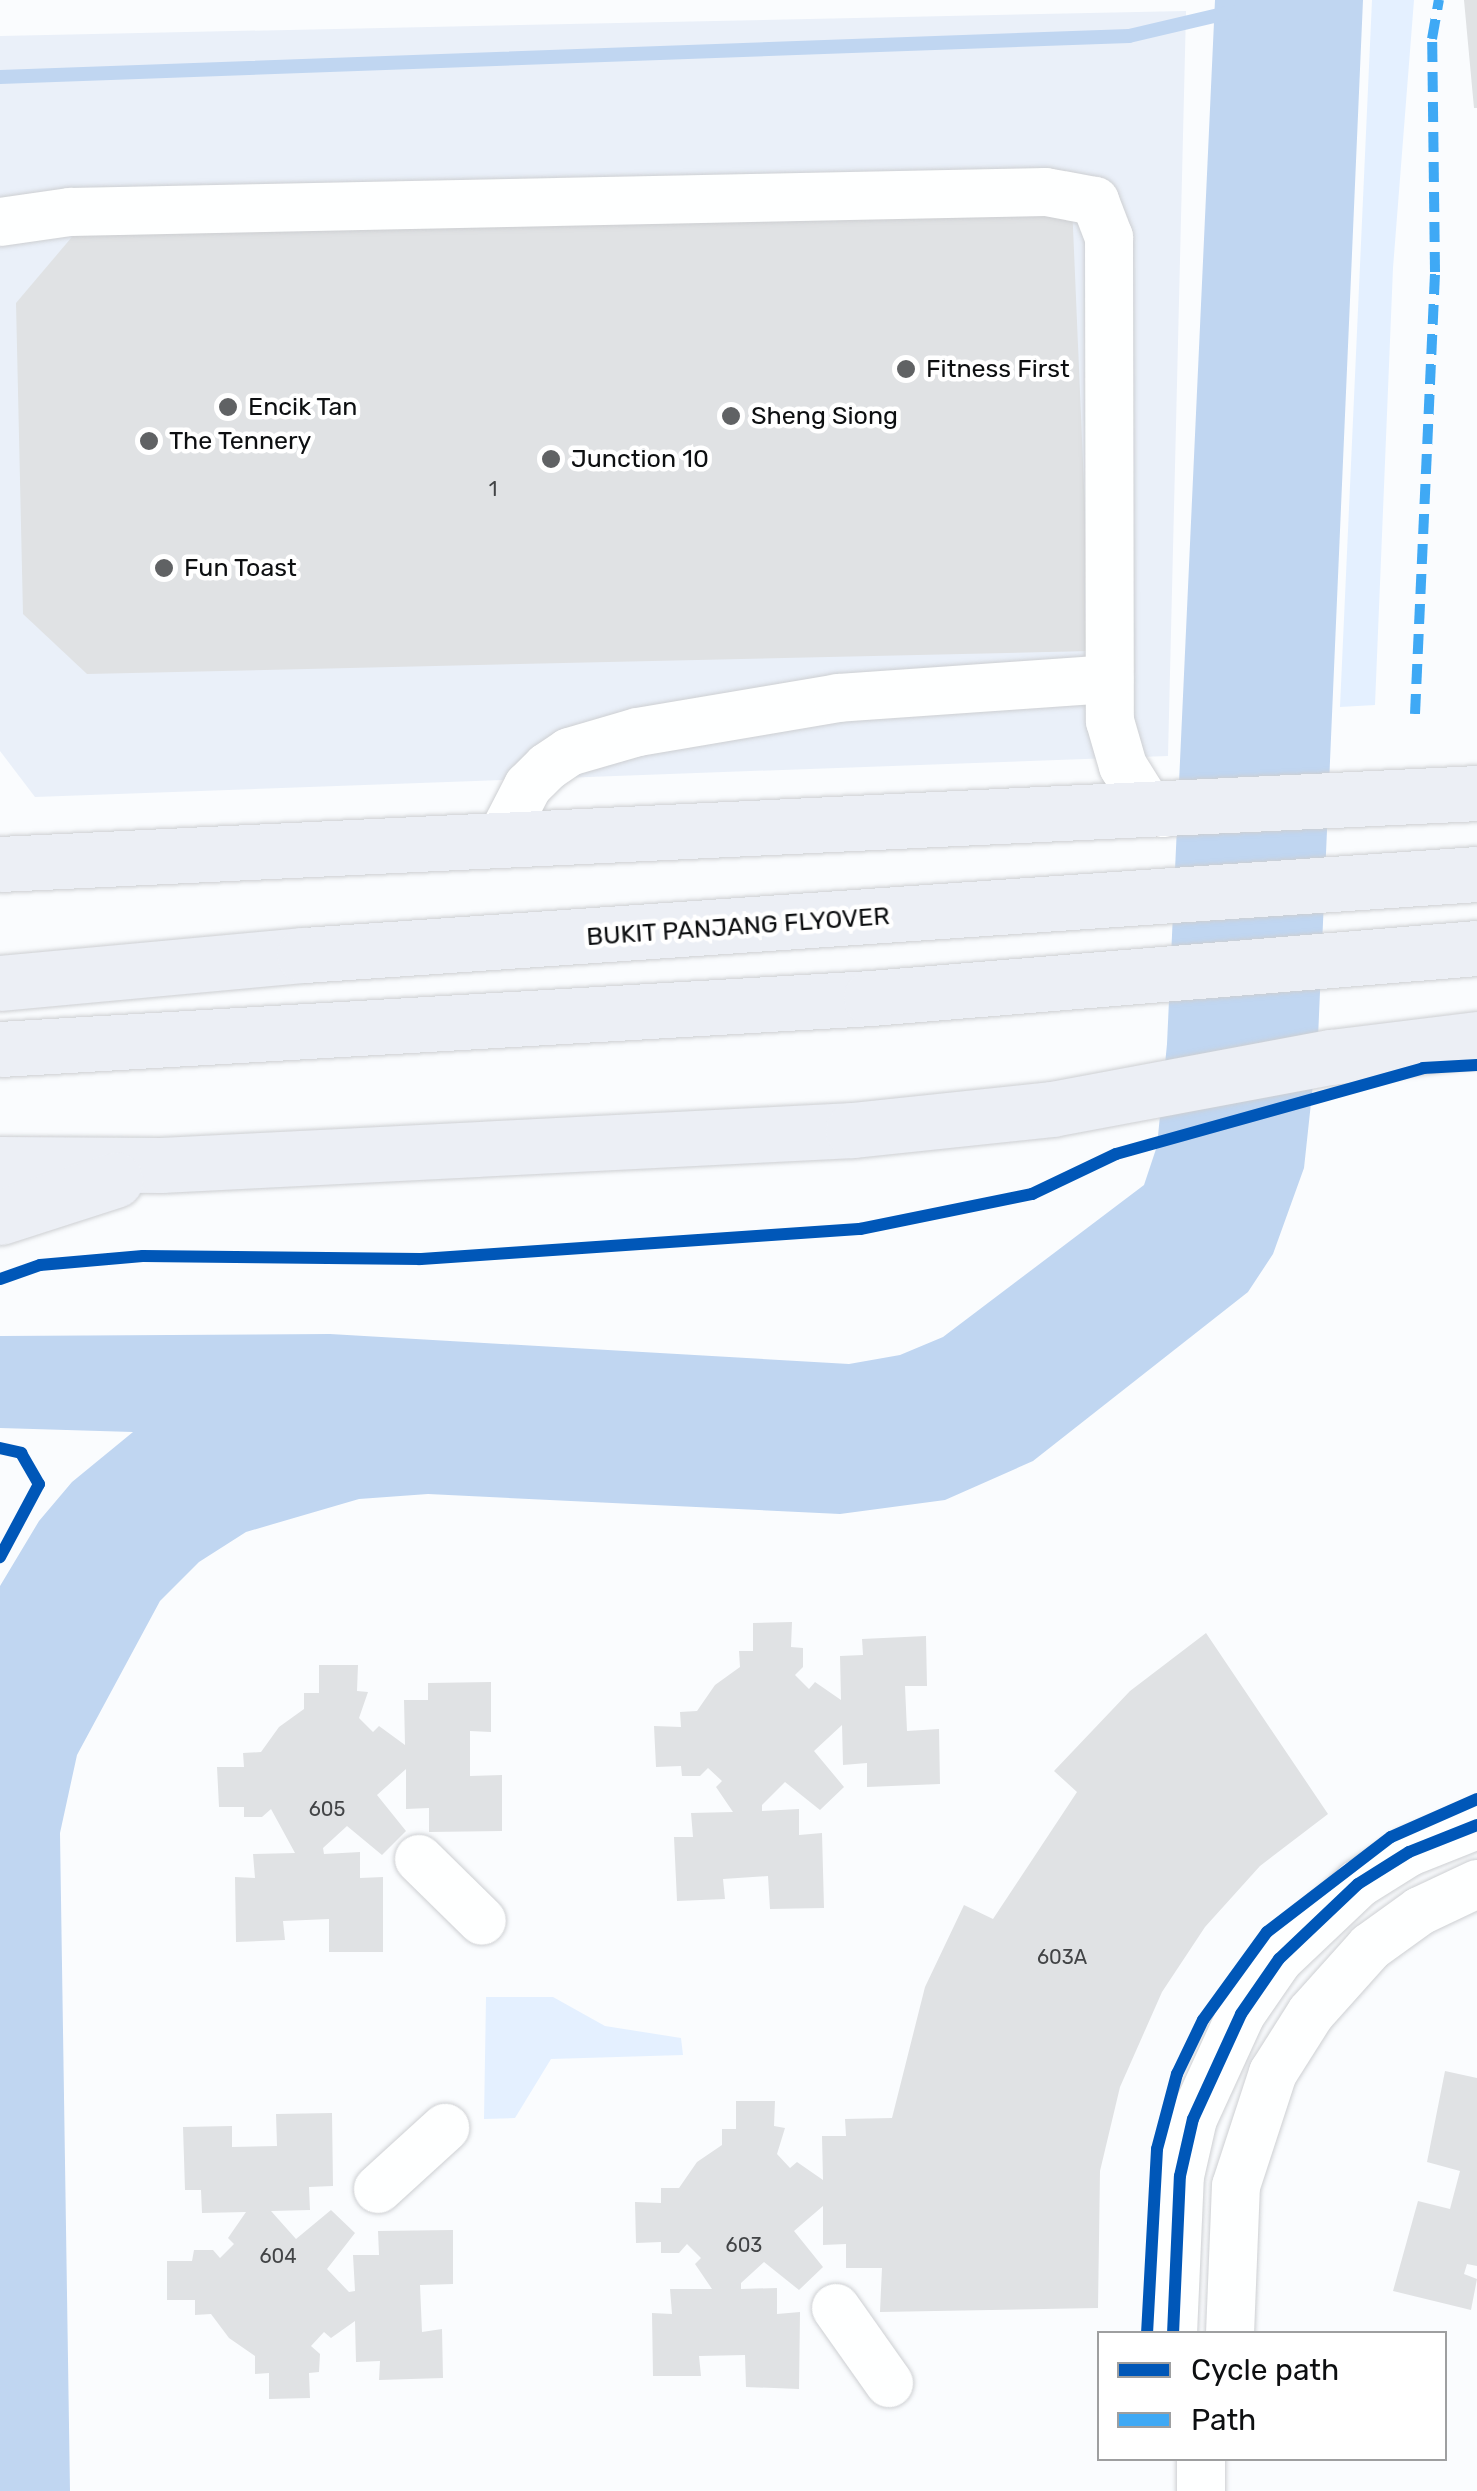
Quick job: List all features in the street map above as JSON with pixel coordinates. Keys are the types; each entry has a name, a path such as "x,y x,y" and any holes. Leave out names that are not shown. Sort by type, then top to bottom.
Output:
{"highway":[{"path":"0,864 500,838 1167,812 1477,793"},
{"path":"0,836 89,860"},
{"name":"BUKIT PANJANG FLYOVER","path":"0,983 1477,874"},
{"path":"0,1049 871,998 1477,948"},
{"path":"0,1164 160,1165 854,1130 1052,1110 1331,1057 1477,1039"},
{"path":"0,1218 160,1165"}],"street":[{"path":"0,222 70,212 1046,192 1095,201 1109,237 1110,721 1123,766 1144,799 1167,812"},
{"path":"500,838 546,767 570,752 638,732 838,698 1108,679"},
{"path":"1173,2331 1180,2176 1199,2102 1241,2014 1279,1959 1358,1884 1409,1852 1477,1826"},
{"path":"420,1859 482,1921"},
{"path":"1230,2331 1236,2186 1256,2111 1281,2058 1370,1947 1420,1911 1477,1884"},
{"path":"378,2189 444,2128"},
{"path":"836,2308 889,2383"},
{"path":"1201,2461 1201,2491"}],"shaded area":[{"path":"1372,0 1414,0 1393,268 1375,705 1340,707"},
{"path":"1186,11 1168,756 35,797 0,751 0,36"},
{"path":"486,1997 553,1997 605,2026 681,2038 683,2055 551,2059 515,2118 484,2119"}],"water":[{"path":"1215,0 1363,0 1318,1038 1304,1168 1273,1254 1248,1292 1033,1461 945,1500 840,1514 428,1494 359,1499 246,1532 199,1562 160,1601 77,1755 60,1833 70,2491 0,2491 0,1586 39,1521 72,1482 133,1432 0,1428 0,1336 330,1334 849,1364 900,1355 943,1337 1144,1185 1157,1146 1167,1044"}],"building":[{"path":"1464,0 1477,0 1477,108 1474,108"},
{"name":"Junction 10","path":"1072,204 1091,651 87,674 23,614 16,303 77,231"},
{"path":"792,1622 791,1647 803,1648 803,1667 795,1675 809,1689 815,1682 841,1700 840,1656 863,1655 862,1639 926,1636 927,1686 905,1686 907,1731 939,1729 940,1784 867,1787 867,1763 843,1765 842,1725 814,1751 844,1787 820,1810 785,1782 762,1805 762,1811 799,1809 799,1835 822,1833 824,1908 770,1909 768,1876 723,1879 725,1899 677,1901 674,1837 693,1837 691,1813 733,1812 716,1787 722,1781 708,1768 700,1776 682,1776 681,1766 656,1767 654,1726 681,1727 680,1712 697,1711 715,1685 740,1667 739,1651 753,1651 753,1623"},
{"path":"1206,1633 1328,1814 1260,1866 1205,1927 1162,1992 1120,2087 1100,2171 1098,2308 880,2312 882,2268 846,2268 846,2244 823,2245 823,2206 794,2231 823,2267 799,2290 764,2262 741,2283 741,2289 777,2288 777,2314 800,2312 799,2389 746,2387 745,2355 699,2356 701,2376 653,2376 652,2313 672,2314 670,2289 712,2289 695,2264 701,2258 687,2244 679,2253 661,2253 661,2242 636,2243 635,2202 661,2203 661,2188 679,2188 697,2162 722,2145 722,2129 736,2129 736,2101 775,2101 774,2126 785,2128 777,2154 790,2168 797,2162 823,2180 822,2136 846,2136 845,2119 892,2118 925,1987 964,1905 993,1919 1077,1792 1054,1771 1130,1691"},
{"path":"319,1665 358,1665 357,1691 368,1692 359,1718 373,1732 379,1726 405,1745 404,1700 428,1700 428,1683 491,1682 491,1732 470,1731 470,1776 502,1775 502,1831 429,1832 429,1808 406,1809 406,1769 377,1795 406,1831 382,1855 347,1826 323,1848 324,1854 360,1852 360,1878 383,1877 383,1952 329,1952 329,1919 283,1921 285,1940 236,1942 235,1877 255,1878 253,1854 295,1853 271,1809 262,1817 244,1817 244,1807 219,1807 217,1767 244,1767 243,1753 261,1752 279,1727 304,1709 304,1693 319,1693"},
{"path":"1445,2071 1477,2078 1477,2266 1467,2264 1464,2274 1477,2279 1471,2310 1393,2291 1418,2201 1450,2209 1460,2171 1427,2162"},
{"path":"332,2113 333,2186 309,2187 310,2210 271,2211 296,2239 331,2210 355,2233 327,2269 349,2292 355,2291 353,2255 379,2255 378,2231 453,2230 453,2284 420,2285 422,2332 442,2329 443,2378 379,2380 380,2361 356,2362 355,2321 331,2338 324,2332 311,2346 320,2354 319,2372 309,2373 310,2398 269,2399 269,2373 255,2374 255,2356 229,2338 211,2314 195,2315 195,2300 167,2300 167,2261 192,2261 194,2250 213,2250 220,2258 234,2244 228,2238 246,2212 202,2213 201,2190 185,2190 183,2127 232,2126 232,2147 277,2146 276,2114"}],"waterway":[{"path":"0,77 1129,36 1231,12"}],"marked path":[{"path":"1415,714 1435,272 1432,39 1439,0"}],"cycle path":[{"path":"0,1279 40,1265 143,1256 420,1259 860,1229 1032,1194 1116,1154 1423,1068 1477,1065"},
{"path":"0,1448 21,1453 39,1484 0,1557"},
{"path":"1147,2331 1157,2149 1177,2074 1203,2020 1267,1932 1391,1837 1477,1799"},
{"path":"1173,2331 1180,2176 1193,2119 1241,2014 1279,1959 1358,1884 1409,1852 1477,1825"}],"place":[{"name":"Fitness First","path":"906,369"},
{"name":"Encik Tan","path":"228,407"},
{"name":"Sheng Siong","path":"731,416"},
{"name":"The Tennery","path":"149,441"},
{"name":"Junction 10","path":"551,459"},
{"name":"Fun Toast","path":"164,568"}]}
